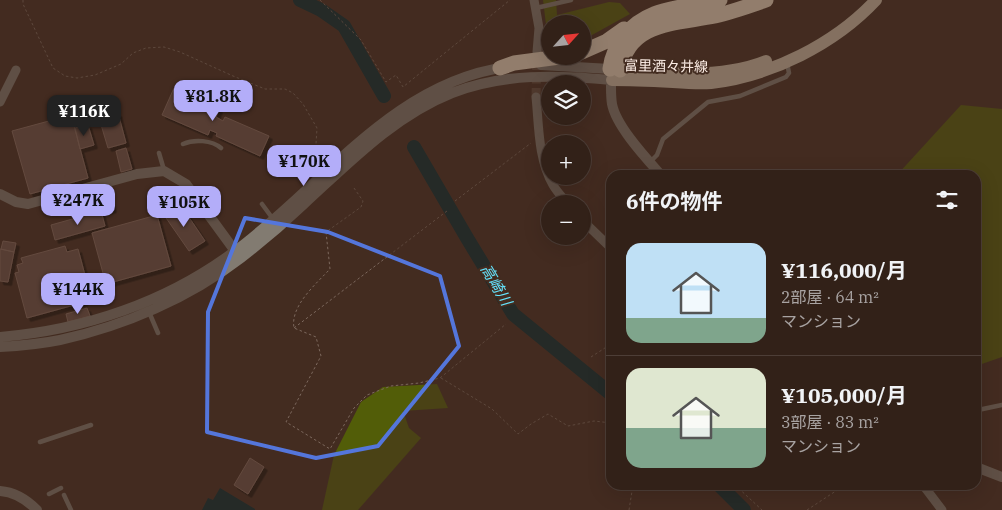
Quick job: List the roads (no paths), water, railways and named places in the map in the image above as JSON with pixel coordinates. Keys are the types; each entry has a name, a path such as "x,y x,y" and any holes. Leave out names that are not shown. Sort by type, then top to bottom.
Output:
{"highway":[{"path":"591,48 607,41 639,19 667,10 720,0"},
{"path":"614,73 627,49 643,33 653,28 666,23 714,16 743,9 766,0"},
{"path":"614,73 613,54 621,40 630,30 648,17"},
{"path":"500,68 514,63 541,59"}],"main road":[{"name":"富里酒々井線","path":"614,73 699,73 762,63 784,55 820,36 836,26 868,0"},
{"name":"富里酒々井線","path":"614,73 711,83 752,74 807,52 838,33 876,0"}],"street":[{"path":"535,4 539,28 537,52"},
{"path":"0,337 72,326 128,310 193,279 235,251 356,145 399,112 457,80 500,68 546,65 614,73"},
{"path":"0,102 16,70"},
{"path":"614,73 611,93 615,114 637,148 657,170"},
{"path":"0,347 59,340 90,332 149,311 199,286 241,259 385,132 437,100 466,88 523,78 614,73"},
{"path":"536,98 546,170 553,186 560,195"},
{"path":"0,194 16,202 28,204 137,174 164,171 186,184 235,251"},
{"path":"591,229 606,243"},
{"path":"981,469 1002,477"},
{"path":"927,490 942,510"},
{"path":"0,492 16,494 37,510"}],"lane":[{"path":"535,4 571,0"},
{"path":"650,162 657,155 663,139 708,102 740,96 786,77 789,73 786,62"},
{"path":"183,144 196,141 212,143 222,148"},
{"path":"159,154 164,171"},
{"path":"262,204 273,219"},
{"path":"149,311 158,333"},
{"path":"981,409 1002,405"},
{"path":"40,442 91,425"},
{"path":"50,494 61,488"},
{"path":"64,495 71,510"}],"water":[{"path":"220,488 255,510 202,510 208,498 213,500"}],"waterway":[{"name":"高崎川","path":"300,0 321,10 344,26 384,96"},
{"name":"高崎川","path":"414,147 513,314 606,390"},
{"name":"高崎川","path":"724,490 744,510"}],"tunnel":[{"path":"536,97 537,57"}]}
